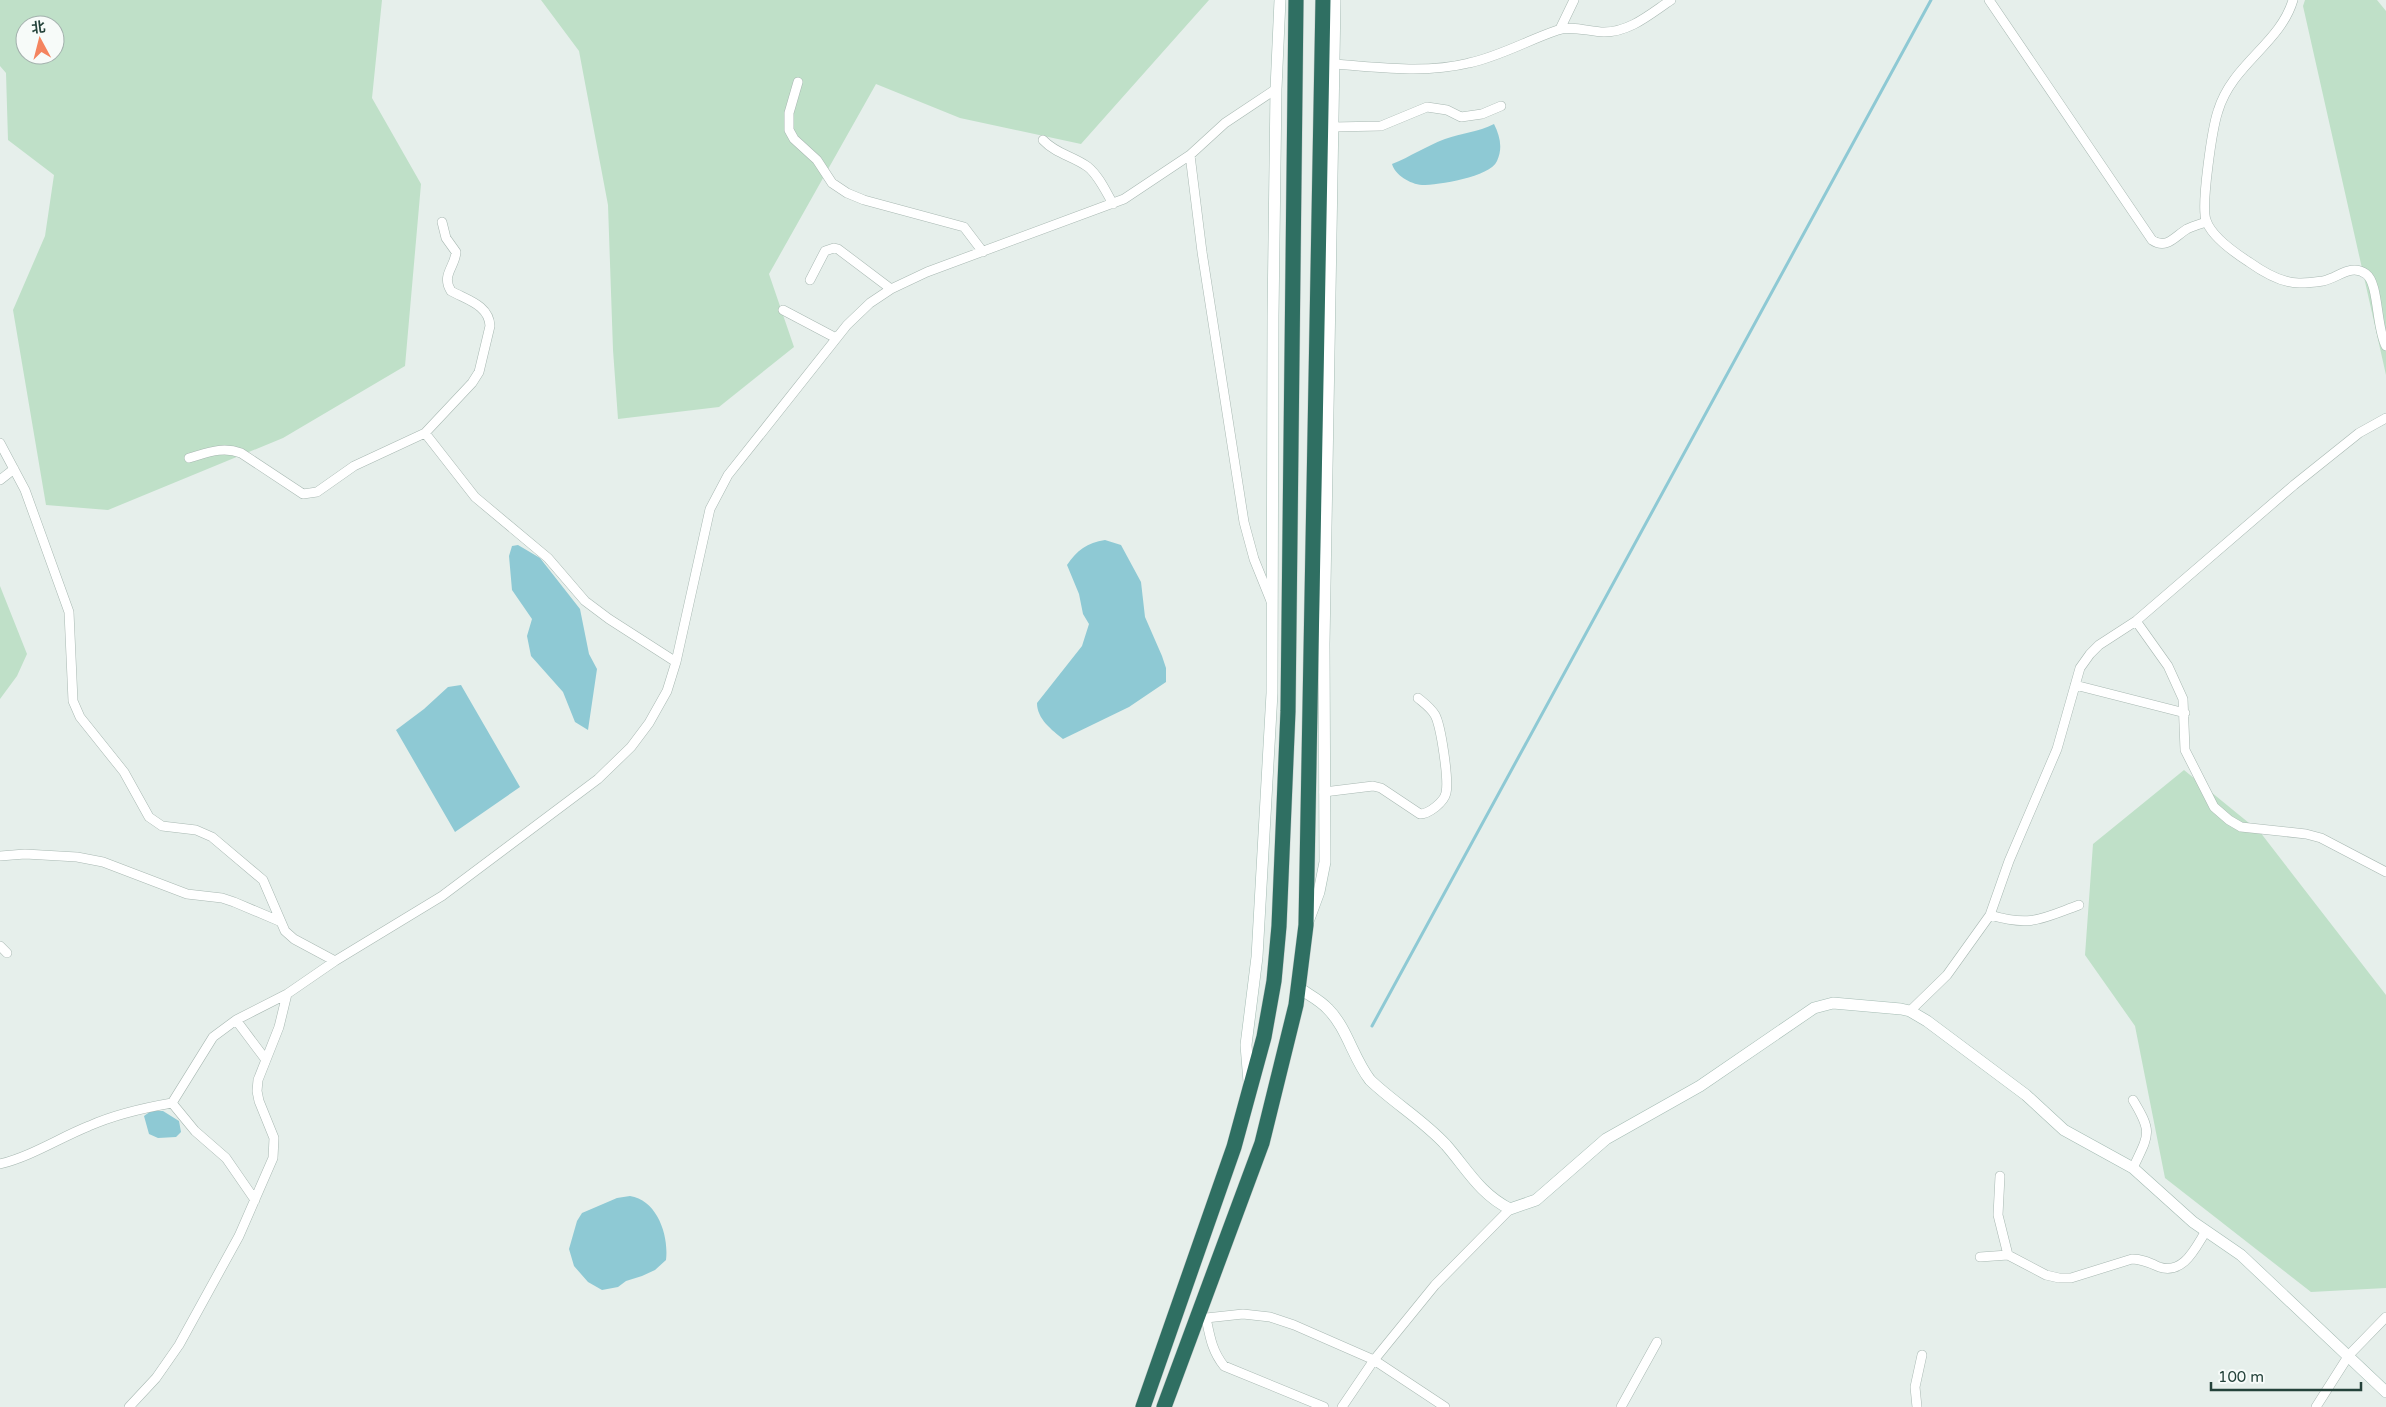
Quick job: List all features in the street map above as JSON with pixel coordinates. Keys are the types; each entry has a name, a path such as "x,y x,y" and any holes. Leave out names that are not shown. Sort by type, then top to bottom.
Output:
{"highway":[{"path":"1143,1407 1234,1147 1250,1091 1264,1037 1274,981 1280,926 1288,711 1296,0"},
{"path":"1164,1407 1202,1319 1262,1144 1284,1061 1299,988 1306,925 1323,0"}],"street":[{"path":"1250,1091 1246,1045 1255,980 1262,889 1272,693 1276,89 1280,0"},
{"path":"1306,925 1323,877 1324,644 1334,0"},
{"path":"1560,29 1574,0"},
{"path":"1333,64 1413,70 1442,69 1471,63 1511,50 1560,29 1604,32 1621,30 1635,24 1671,0"},
{"path":"1989,0 2152,240 2158,244 2166,244 2192,227 2206,222"},
{"path":"2293,0 2290,11 2280,28 2234,77 2224,92 2213,132 2205,208 2206,222 2222,243 2258,269 2285,281 2299,283 2324,280 2351,270 2358,270 2368,275 2372,282 2379,328 2386,346"},
{"path":"798,82 789,113 789,130 794,139 817,160 832,183 847,193 864,200 964,227 983,252"},
{"path":"0,1164 19,1159 108,1118 132,1110 172,1103 213,1036 236,1020 287,994 335,961 442,896 598,778 631,747 650,723 667,691 676,662 710,509 716,494 728,475 847,324 870,303 891,289 927,272 983,252 1034,230 1124,199 1190,155 1225,123 1276,89"},
{"path":"1333,127 1380,126 1427,107 1448,110 1461,117 1482,114 1501,106"},
{"path":"1043,140 1057,152 1087,166 1093,172 1113,204"},
{"path":"1190,155 1202,252 1244,522 1254,559 1272,602"},
{"path":"188,458 221,449 231,449 241,453 303,494 310,494 317,492 354,466 426,433 460,398 479,372 490,326 490,318 485,309 451,291 448,285 448,274 456,252 446,238 442,222"},
{"path":"810,280 825,251 834,248 838,249 891,289"},
{"path":"783,310 836,338"},
{"path":"1910,1011 1947,975 1990,915 2009,861 2057,749 2080,668 2099,644 2136,621 2294,485 2359,433 2386,418"},
{"path":"426,433 475,496 548,558 585,600 609,619 676,662"},
{"path":"0,443 30,505 69,612 74,701 80,717 124,772 149,818 162,826 196,830 212,837 263,880 279,921 294,939 335,961"},
{"path":"0,480 14,469"},
{"path":"2136,621 2168,666 2183,699 2185,750 2214,806 2229,820 2241,827 2306,834 2321,838 2386,872"},
{"path":"2075,685 2185,713"},
{"path":"1324,792 1373,786 1381,788 1420,814 1429,812 1444,798 1446,786 1439,727 1431,709 1418,698"},
{"path":"0,856 25,854 77,857 103,862 187,894 222,898 234,902 279,921"},
{"path":"1990,915 2012,921 2028,922 2079,905"},
{"path":"1299,988 1329,1010 1341,1028 1360,1067 1370,1080 1446,1145 1481,1190 1495,1202 1510,1209"},
{"path":"128,1407 156,1378 179,1345 239,1236 273,1158 275,1149 271,1128 259,1101 257,1091 266,1060 279,1027 287,994"},
{"path":"1342,1407 1374,1360 1435,1285 1510,1209 1536,1200 1606,1139 1700,1086 1814,1008 1833,1003 1910,1011 1927,1020 2026,1095 2064,1130 2133,1168 2193,1222 2241,1255 2386,1392"},
{"path":"236,1020 266,1060"},
{"path":"2133,1100 2145,1120 2148,1131 2147,1139 2133,1168"},
{"path":"172,1103 196,1131 226,1158 255,1200"},
{"path":"2000,1176 1998,1215 2008,1255"},
{"path":"1980,1258 2008,1255 2046,1275 2059,1278 2071,1278 2132,1259 2140,1259 2162,1268 2174,1268 2187,1260 2206,1231"},
{"path":"1324,1407 1224,1366 1216,1356 1202,1319 1243,1314 1270,1317 1374,1360 1445,1407"},
{"path":"2316,1407 2349,1355 2386,1316"},
{"path":"1622,1407 1657,1342"},
{"path":"1917,1407 1915,1388 1922,1356"}],"green space":[{"path":"0,0 382,0 372,98 421,184 405,366 283,438 108,510 46,505 13,310 45,236 54,175 8,140 6,73 0,66"},
{"path":"541,0 1209,0 1081,144 960,118 876,84 769,274 794,347 719,407 618,419 613,350 608,205 579,51"},
{"path":"2305,0 2377,0 2386,11 2386,375 2303,6"},
{"path":"0,586 27,654 17,676 0,699"},
{"path":"2184,770 2260,832 2386,995 2386,1288 2311,1292 2165,1178 2135,1026 2085,955 2093,844"}],"water":[{"path":"1494,124 1498,133 1500,151 1497,161 1485,172 1451,182 1422,185 1404,178 1396,172 1392,164 1438,142"},
{"path":"1105,540 1121,545 1141,582 1145,617 1166,668 1166,682 1129,707 1063,739 1042,719 1037,703 1082,646 1089,624 1083,614 1079,594 1067,565 1083,548"},
{"path":"518,545 540,558 580,609 589,654 597,669 588,730 575,722 563,692 531,656 527,636 532,619 512,590 509,556 512,546"},
{"path":"461,685 520,787 455,832 396,730 424,709 448,687"},
{"path":"151,1111 163,1111 179,1121 181,1132 176,1137 158,1138 149,1134 144,1116"},
{"path":"630,1196 647,1204 654,1211 663,1230 666,1260 655,1270 626,1281 618,1287 602,1290 588,1282 574,1266 569,1249 577,1221 582,1213 617,1198"}],"waterway":[{"path":"1372,1026 1931,0"}]}
